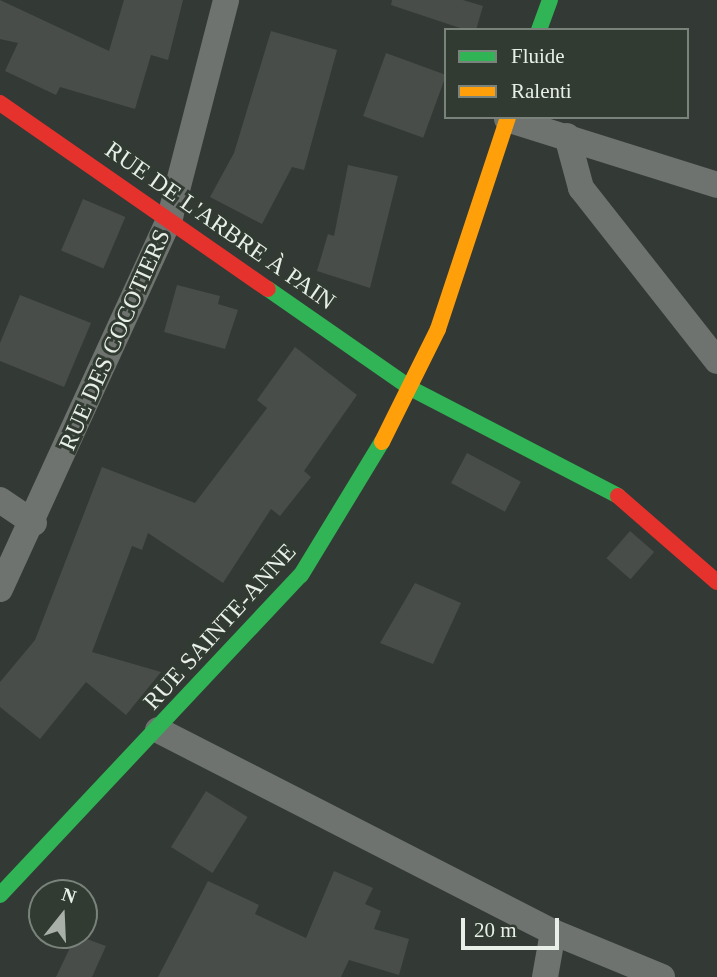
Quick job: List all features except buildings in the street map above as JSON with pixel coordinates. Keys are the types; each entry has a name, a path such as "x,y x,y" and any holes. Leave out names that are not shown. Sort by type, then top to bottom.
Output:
{"main road":[{"path":"540,28 550,0"},
{"name":"RUE DE L'ARBRE À PAIN","path":"0,103 170,217 412,389 605,486 664,530 717,582"},
{"name":"RUE SAINTE-ANNE","path":"0,895 301,575 360,486 412,389 481,212 507,119"}],"street":[{"name":"RUE DES COCOTIERS","path":"0,589 34,523 170,217 226,0"},
{"path":"510,119 717,185"},
{"path":"566,136 581,188 717,361"},
{"path":"0,499 34,523"},
{"path":"158,730 553,932 662,977"},
{"path":"545,977 553,932"}],"traffic: fast":[{"path":"540,28 550,0"},
{"path":"268,289 412,389 618,496"},
{"path":"0,895 301,575 382,442"}],"traffic: slow":[{"path":"382,442 438,329 507,119"}],"traffic: jam":[{"path":"0,103 268,289"},
{"path":"618,496 717,582"}]}
